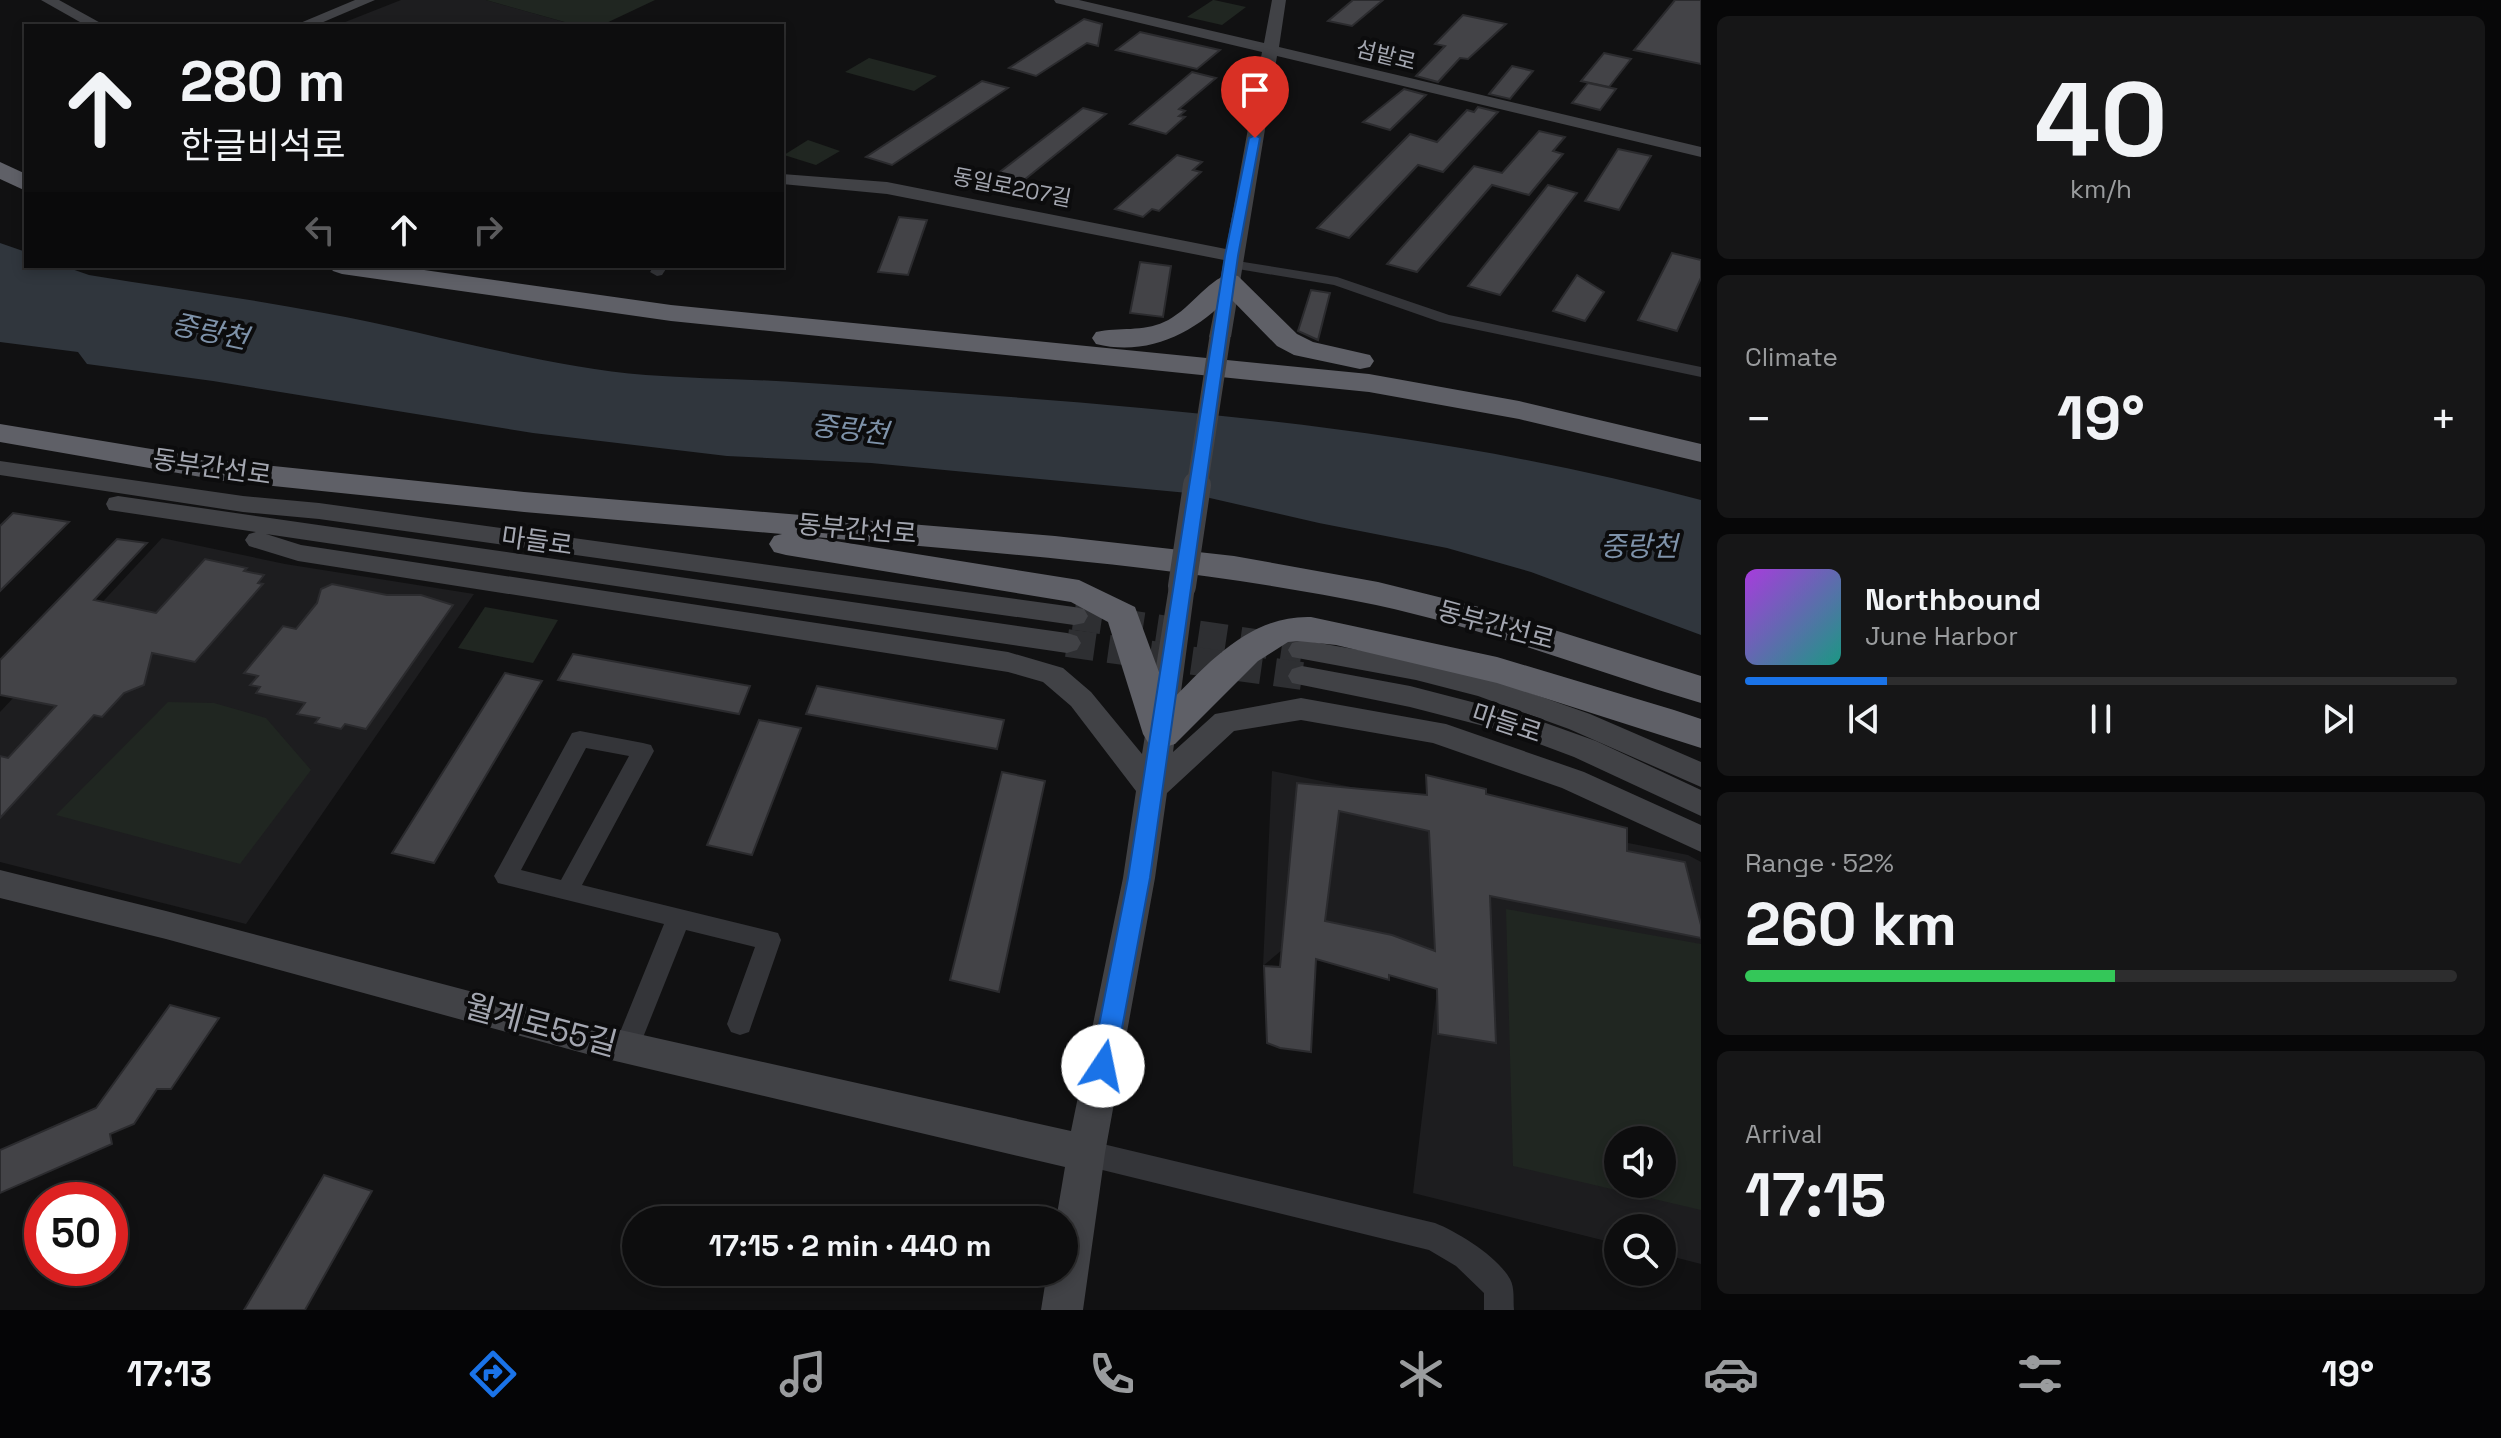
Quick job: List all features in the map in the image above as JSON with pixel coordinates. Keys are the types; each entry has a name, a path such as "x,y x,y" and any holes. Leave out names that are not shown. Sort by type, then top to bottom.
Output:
{"highway":[{"path":"0,169 24,183"},
{"path":"671,313 748,313 1137,339 1167,333 1190,322 1230,267 1273,327 1304,349 1486,384 1701,437"},
{"path":"356,268 671,313 1369,383 1519,410 1701,453"},
{"name":"동부간선로","path":"0,433 224,471 524,502 1155,557 1334,585 1544,637 1701,690"},
{"path":"524,502 1079,592 1123,615 1162,734 1237,659 1270,636 1290,629 1346,636 1500,670 1598,698 1701,734"},
{"path":"791,523 846,536 1124,566 1315,595 1524,647 1701,709"}],"main road":[{"path":"48,0 94,24"},
{"path":"306,24 368,0"},
{"name":"섬밭로","path":"1061,0 1571,123 1593,132 1701,152"},
{"path":"1062,1310 1086,1153 1139,878 1230,267 1279,0"},
{"name":"동일로207길","path":"784,179 887,188 1230,267"},
{"name":"마들로","path":"3,475 185,516 1067,643"},
{"name":"마들로","path":"3,475 319,511 1074,616"},
{"path":"185,516 298,553 1023,666 1053,675 1081,699 1152,788"},
{"name":"마들로","path":"1701,775 1581,722 1515,697 1387,664 1302,663 1487,715 1584,749 1701,804"},
{"path":"1152,788 1225,722 1301,709 1436,732 1573,780 1701,839"},
{"name":"월계로55길","path":"0,884 627,1047 1086,1153"}],"street":[{"path":"1230,267 1337,281 1445,319 1701,372"},
{"path":"567,891 643,751 580,739 506,876 567,891 679,917 769,940 740,1024"},
{"path":"627,1047 679,917"},
{"path":"1086,1153 1435,1237 1466,1256 1498,1286 1499,1310"}],"shaded area":[{"path":"401,0 486,0 572,24 340,24"},
{"path":"486,0 655,0 604,24 572,24"},
{"path":"1213,0 1246,7 1222,25 1187,17"},
{"path":"869,58 937,76 914,91 845,72"},
{"path":"808,140 840,151 816,165 784,155"},
{"path":"162,538 285,564 474,594 246,924 0,862 0,712"},
{"path":"485,607 558,620 533,663 458,648"},
{"path":"168,702 214,703 266,718 311,770 240,864 56,815"},
{"path":"1272,771 1688,855 1701,862 1701,1264 1676,1258 1676,1214 1604,1214 1604,1241 1413,1193 1439,973 1282,950 1263,966"},
{"path":"1506,909 1701,944 1701,1210 1650,1198 1676,1198 1676,1126 1604,1126 1604,1187 1513,1166"}],"water":[{"name":"중랑천","path":"0,243 24,251 24,268 69,268 89,275 295,308 606,371 1146,408 1370,434 1481,452 1592,473 1701,500 1701,635 1531,572 1447,548 1188,493 871,463 727,456 533,433 213,381 87,364 78,352 0,342"}],"building":[{"path":"1353,0 1383,0 1352,26 1328,21"},
{"path":"1675,0 1701,0 1701,64 1634,50"},
{"path":"1463,15 1506,24 1468,59 1460,58 1438,82 1416,76 1445,46 1435,44"},
{"path":"1084,19 1102,24 1098,46 1087,43 1036,76 1009,68"},
{"path":"1140,32 1220,50 1197,69 1116,50"},
{"path":"1604,53 1631,59 1609,87 1581,81"},
{"path":"1512,66 1533,71 1510,99 1489,94"},
{"path":"1192,72 1216,78 1179,109 1185,111 1179,116 1185,117 1166,134 1130,124"},
{"path":"982,81 1008,88 892,165 866,157"},
{"path":"1588,83 1616,89 1600,110 1572,103"},
{"path":"1404,89 1426,95 1390,130 1363,122"},
{"path":"1478,107 1498,112 1443,172 1418,165 1349,238 1317,228 1410,134 1437,142 1467,110 1474,112"},
{"path":"1083,108 1106,114 1013,189 988,181"},
{"path":"1539,131 1565,137 1553,151 1563,154 1529,195 1492,185 1417,272 1387,264 1474,166 1502,173"},
{"path":"1618,149 1651,156 1619,210 1585,201"},
{"path":"1177,155 1202,162 1193,170 1201,172 1159,211 1152,209 1143,217 1115,209"},
{"path":"1548,185 1577,193 1500,295 1468,286"},
{"path":"899,217 927,220 908,275 878,272"},
{"path":"1672,253 1701,260 1701,278 1677,331 1638,320"},
{"path":"1140,262 1171,266 1163,317 1130,313"},
{"path":"1577,275 1604,292 1585,321 1553,311"},
{"path":"1311,290 1330,293 1318,340 1298,331"},
{"path":"13,513 69,522 0,591 0,526"},
{"path":"117,539 147,543 94,600 156,613 205,559 264,575 258,583 263,584 195,662 152,653 144,685 124,693 102,717 94,715 0,818 0,756 8,758 56,706 0,695 0,660"},
{"path":"332,584 387,595 421,595 453,605 366,729 345,724 341,729 315,723 319,718 297,714 305,703 256,693 260,687 250,685 258,676 244,673 283,626 296,629 317,603 321,589"},
{"path":"573,654 750,686 739,714 558,680"},
{"path":"505,673 542,681 434,863 392,853"},
{"path":"817,686 1004,720 997,749 806,714"},
{"path":"759,720 801,728 752,855 707,845"},
{"path":"1002,772 1045,781 999,992 950,980"},
{"path":"1426,775 1486,789 1486,794 1627,828 1627,851 1685,862 1701,925 1701,938 1490,896 1496,1043 1438,1034 1437,989 1389,975 1389,980 1316,959 1311,1052 1267,1043 1264,966 1280,967 1297,783 1427,795","holes":["1339,811 1429,831 1435,951 1392,935 1325,921"]},
{"path":"170,1005 219,1018 171,1089 157,1089 134,1124 110,1134 112,1144 0,1193 0,1150 96,1108"},
{"path":"324,1175 372,1191 305,1310 244,1310"}],"tunnel":[{"path":"1074,616 1302,650"},
{"path":"1067,643 1302,676"}],"route":[{"path":"1103,1066 1139,878 1232,256 1255,138"}]}
